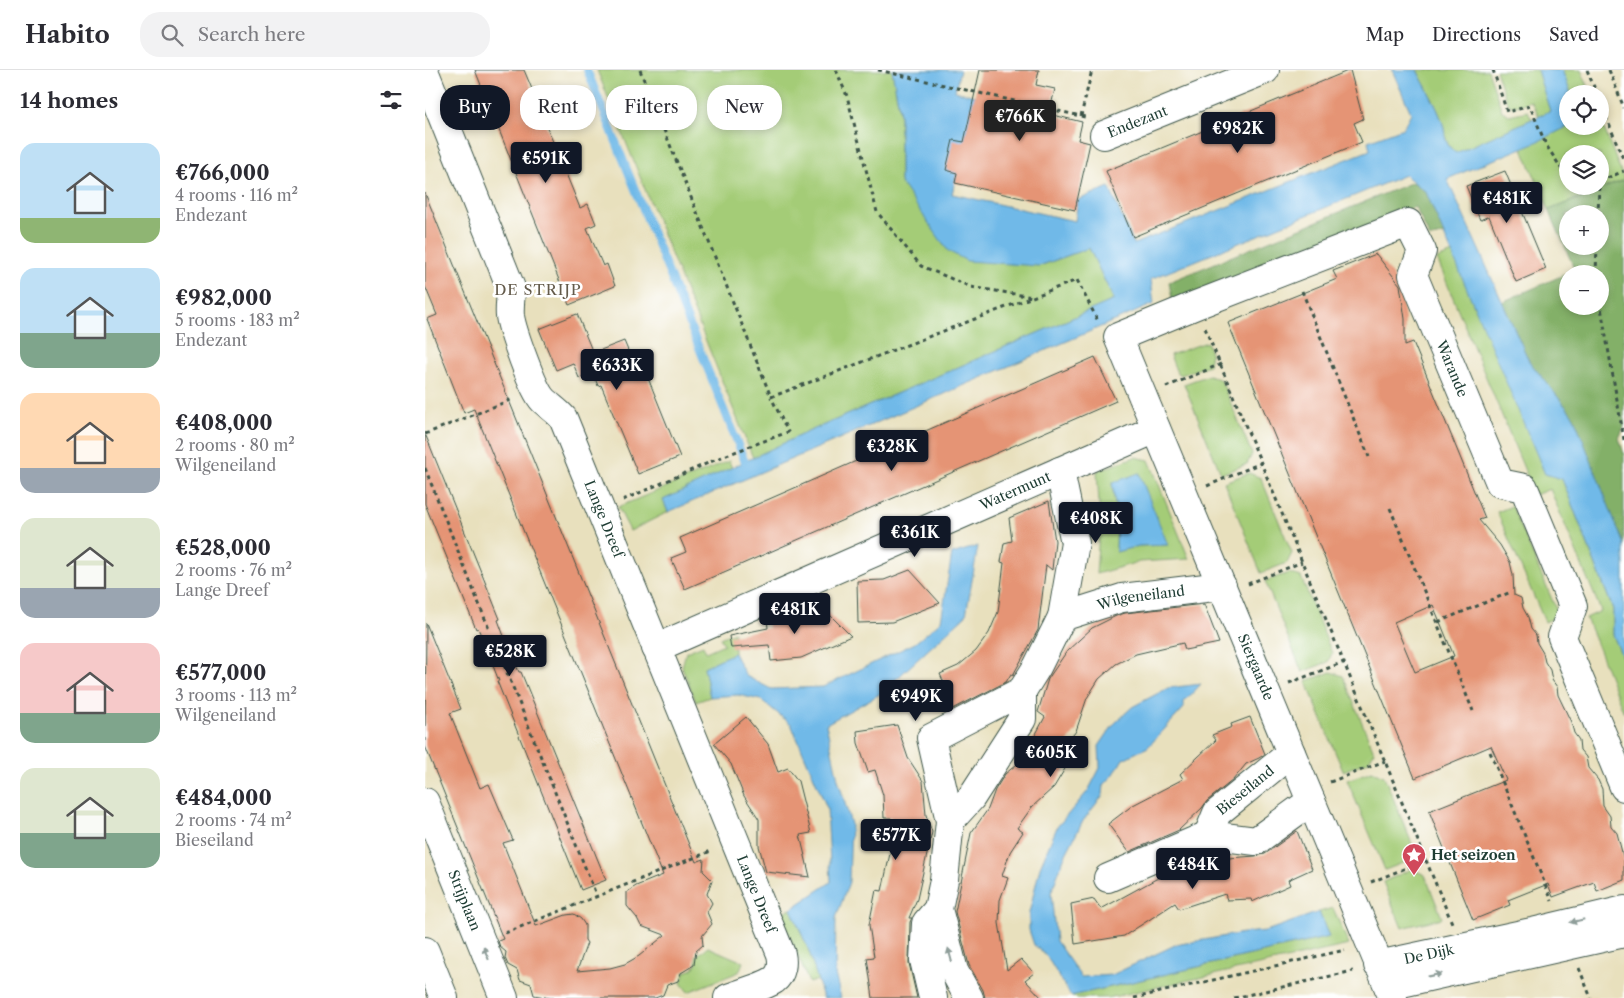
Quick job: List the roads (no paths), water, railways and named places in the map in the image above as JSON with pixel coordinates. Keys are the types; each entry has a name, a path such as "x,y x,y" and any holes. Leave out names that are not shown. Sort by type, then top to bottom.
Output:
{"street":[{"name":"Endezant","path":"1104,135 1227,77 1265,70"},
{"name":"Lange Dreef","path":"425,72 511,288 512,301 509,312 536,390 543,400 563,418 781,954 783,963 781,971 775,980 734,997"},
{"name":"Warande","path":"1109,331 1196,305 1408,222 1422,251 1413,275 1500,483 1524,488 1573,606 1562,637 1624,787"},
{"name":"Siergaarde","path":"1109,331 1145,401 1382,973"},
{"name":"Watermunt","path":"656,648 1156,429"},
{"path":"933,998 924,960 926,923 937,909 944,880 950,821 931,738 1022,691 1037,667 1062,617 1075,543 1060,471"},
{"name":"Wilgeneiland","path":"1062,617 1123,598 1224,591"},
{"path":"950,821 971,798 1022,719 1022,691"},
{"name":"Bieseiland","path":"1291,753 1217,813 1208,835 1257,841 1310,798"},
{"name":"Strijplaan","path":"425,802 504,998"},
{"path":"1108,878 1208,835"},
{"path":"937,909 954,971 969,998"},
{"name":"De Dijk","path":"1382,973 1562,924 1624,910"},
{"name":"De Dijk","path":"1382,973 1624,933"},
{"path":"425,951 444,998"}],"water":[{"path":"892,70 960,70 955,91 975,96 952,194 1075,221 1078,200 1109,187 1134,244 1370,150 1368,141 1403,128 1411,113 1392,70 1417,70 1440,115 1447,142 1456,153 1550,111 1537,70 1562,70 1568,85 1559,85 1559,131 1447,179 1529,361 1574,417 1624,545 1624,661 1613,635 1613,609 1562,479 1545,474 1426,192 1405,175 1151,279 1154,304 668,512 663,500 803,434 1114,300 1089,248 1039,266 967,261 948,251 900,182 900,114"},
{"path":"1139,473 1168,545 1139,546 1116,552 1117,517 1112,483"},
{"path":"978,546 966,615 880,694 826,724 838,779 851,824 849,882 836,918 835,974 841,998 823,998 809,951 791,909 831,882 827,808 791,724 761,700 738,695 710,697 704,667 734,653 746,676 771,689 823,687 915,643 941,621 952,554"},
{"path":"1201,684 1184,702 1184,708 1148,747 1123,759 1114,774 1104,785 1103,795 1083,821 1064,858 1051,893 1056,941 1081,977 1112,975 1175,945 1243,933 1266,931 1319,912 1329,937 1071,996 1047,957 1034,945 1029,930 1029,913 1040,867 1057,827 1088,791 1100,768 1099,746 1114,724 1132,707 1168,688"}],"waterway":[{"path":"587,70 745,462"}],"place":[{"name":"Het seizoen","path":"1414,876"}],"district":[{"name":"DE STRIJP","path":"538,289"}]}
